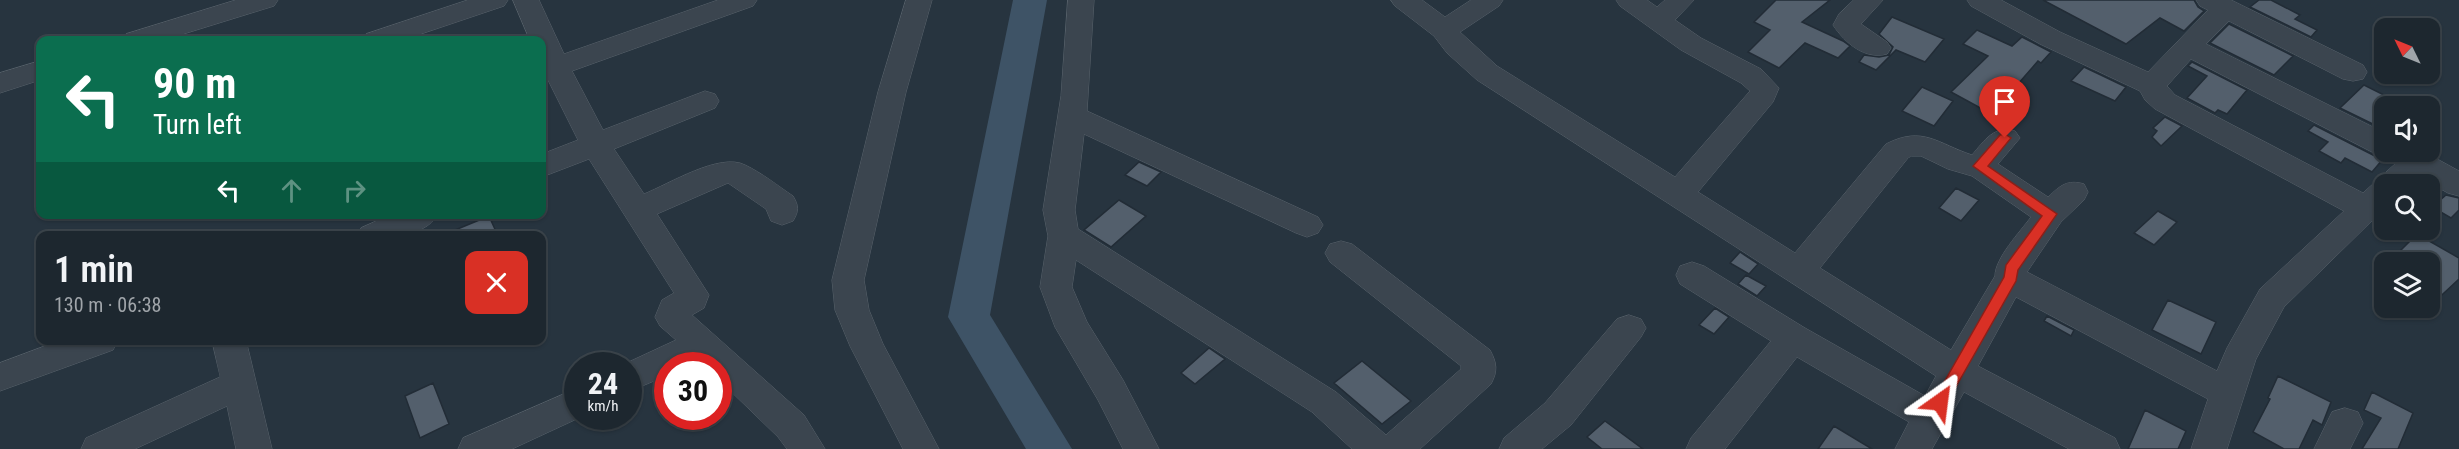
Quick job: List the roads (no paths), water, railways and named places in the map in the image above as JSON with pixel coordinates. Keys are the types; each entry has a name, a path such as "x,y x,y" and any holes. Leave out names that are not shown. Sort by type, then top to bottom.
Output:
{"street":[{"path":"149,36 265,0"},
{"path":"388,36 495,0"},
{"path":"526,0 538,36"},
{"path":"744,0 549,69 693,295 674,309 672,317 791,426 807,449"},
{"path":"919,0 892,92 848,280 852,310 867,345 921,449"},
{"path":"1080,0 1078,58 1059,210 1064,236 1056,287 1072,327 1111,390 1140,449"},
{"path":"1404,0 1444,30 1457,46 1487,73 1958,372 2102,449"},
{"path":"1444,30 1490,0"},
{"path":"1629,0 1691,44 1751,76 1765,88 1763,95 1677,194"},
{"path":"1657,21 1681,0"},
{"path":"1870,0 1849,20 1847,25 1857,36 1877,48"},
{"path":"2001,4 2050,38 2152,85 2155,93 2165,102 2374,199"},
{"path":"2152,85 2188,46 2217,5 2353,72"},
{"path":"2188,46 2374,140"},
{"path":"0,83 36,71"},
{"path":"546,164 705,101"},
{"path":"1072,116 1307,225"},
{"path":"1979,166 2005,138"},
{"path":"1800,270 1904,146 1915,144 1964,164 1979,166 2050,214"},
{"path":"2416,162 2459,185"},
{"path":"638,210 724,172 734,172 782,204 782,213"},
{"path":"1913,449 2011,277 2011,269 2050,214 2073,192"},
{"path":"2209,449 2239,358 2272,298 2374,200"},
{"path":"384,231 413,219"},
{"path":"1064,236 1324,402 1377,449"},
{"path":"1341,253 1478,360 1479,374 1395,449"},
{"path":"1692,275 1793,338 1931,417"},
{"path":"2011,277 2021,285 2228,393"},
{"path":"1517,449 1558,414 1629,328"},
{"path":"1704,449 1793,338"},
{"path":"642,371 703,343"},
{"path":"0,377 88,345"},
{"path":"230,345 254,449"},
{"path":"99,449 240,384"},
{"path":"476,449 564,408"}],"waterway":[{"path":"1030,0 969,317 1050,449"}]}
